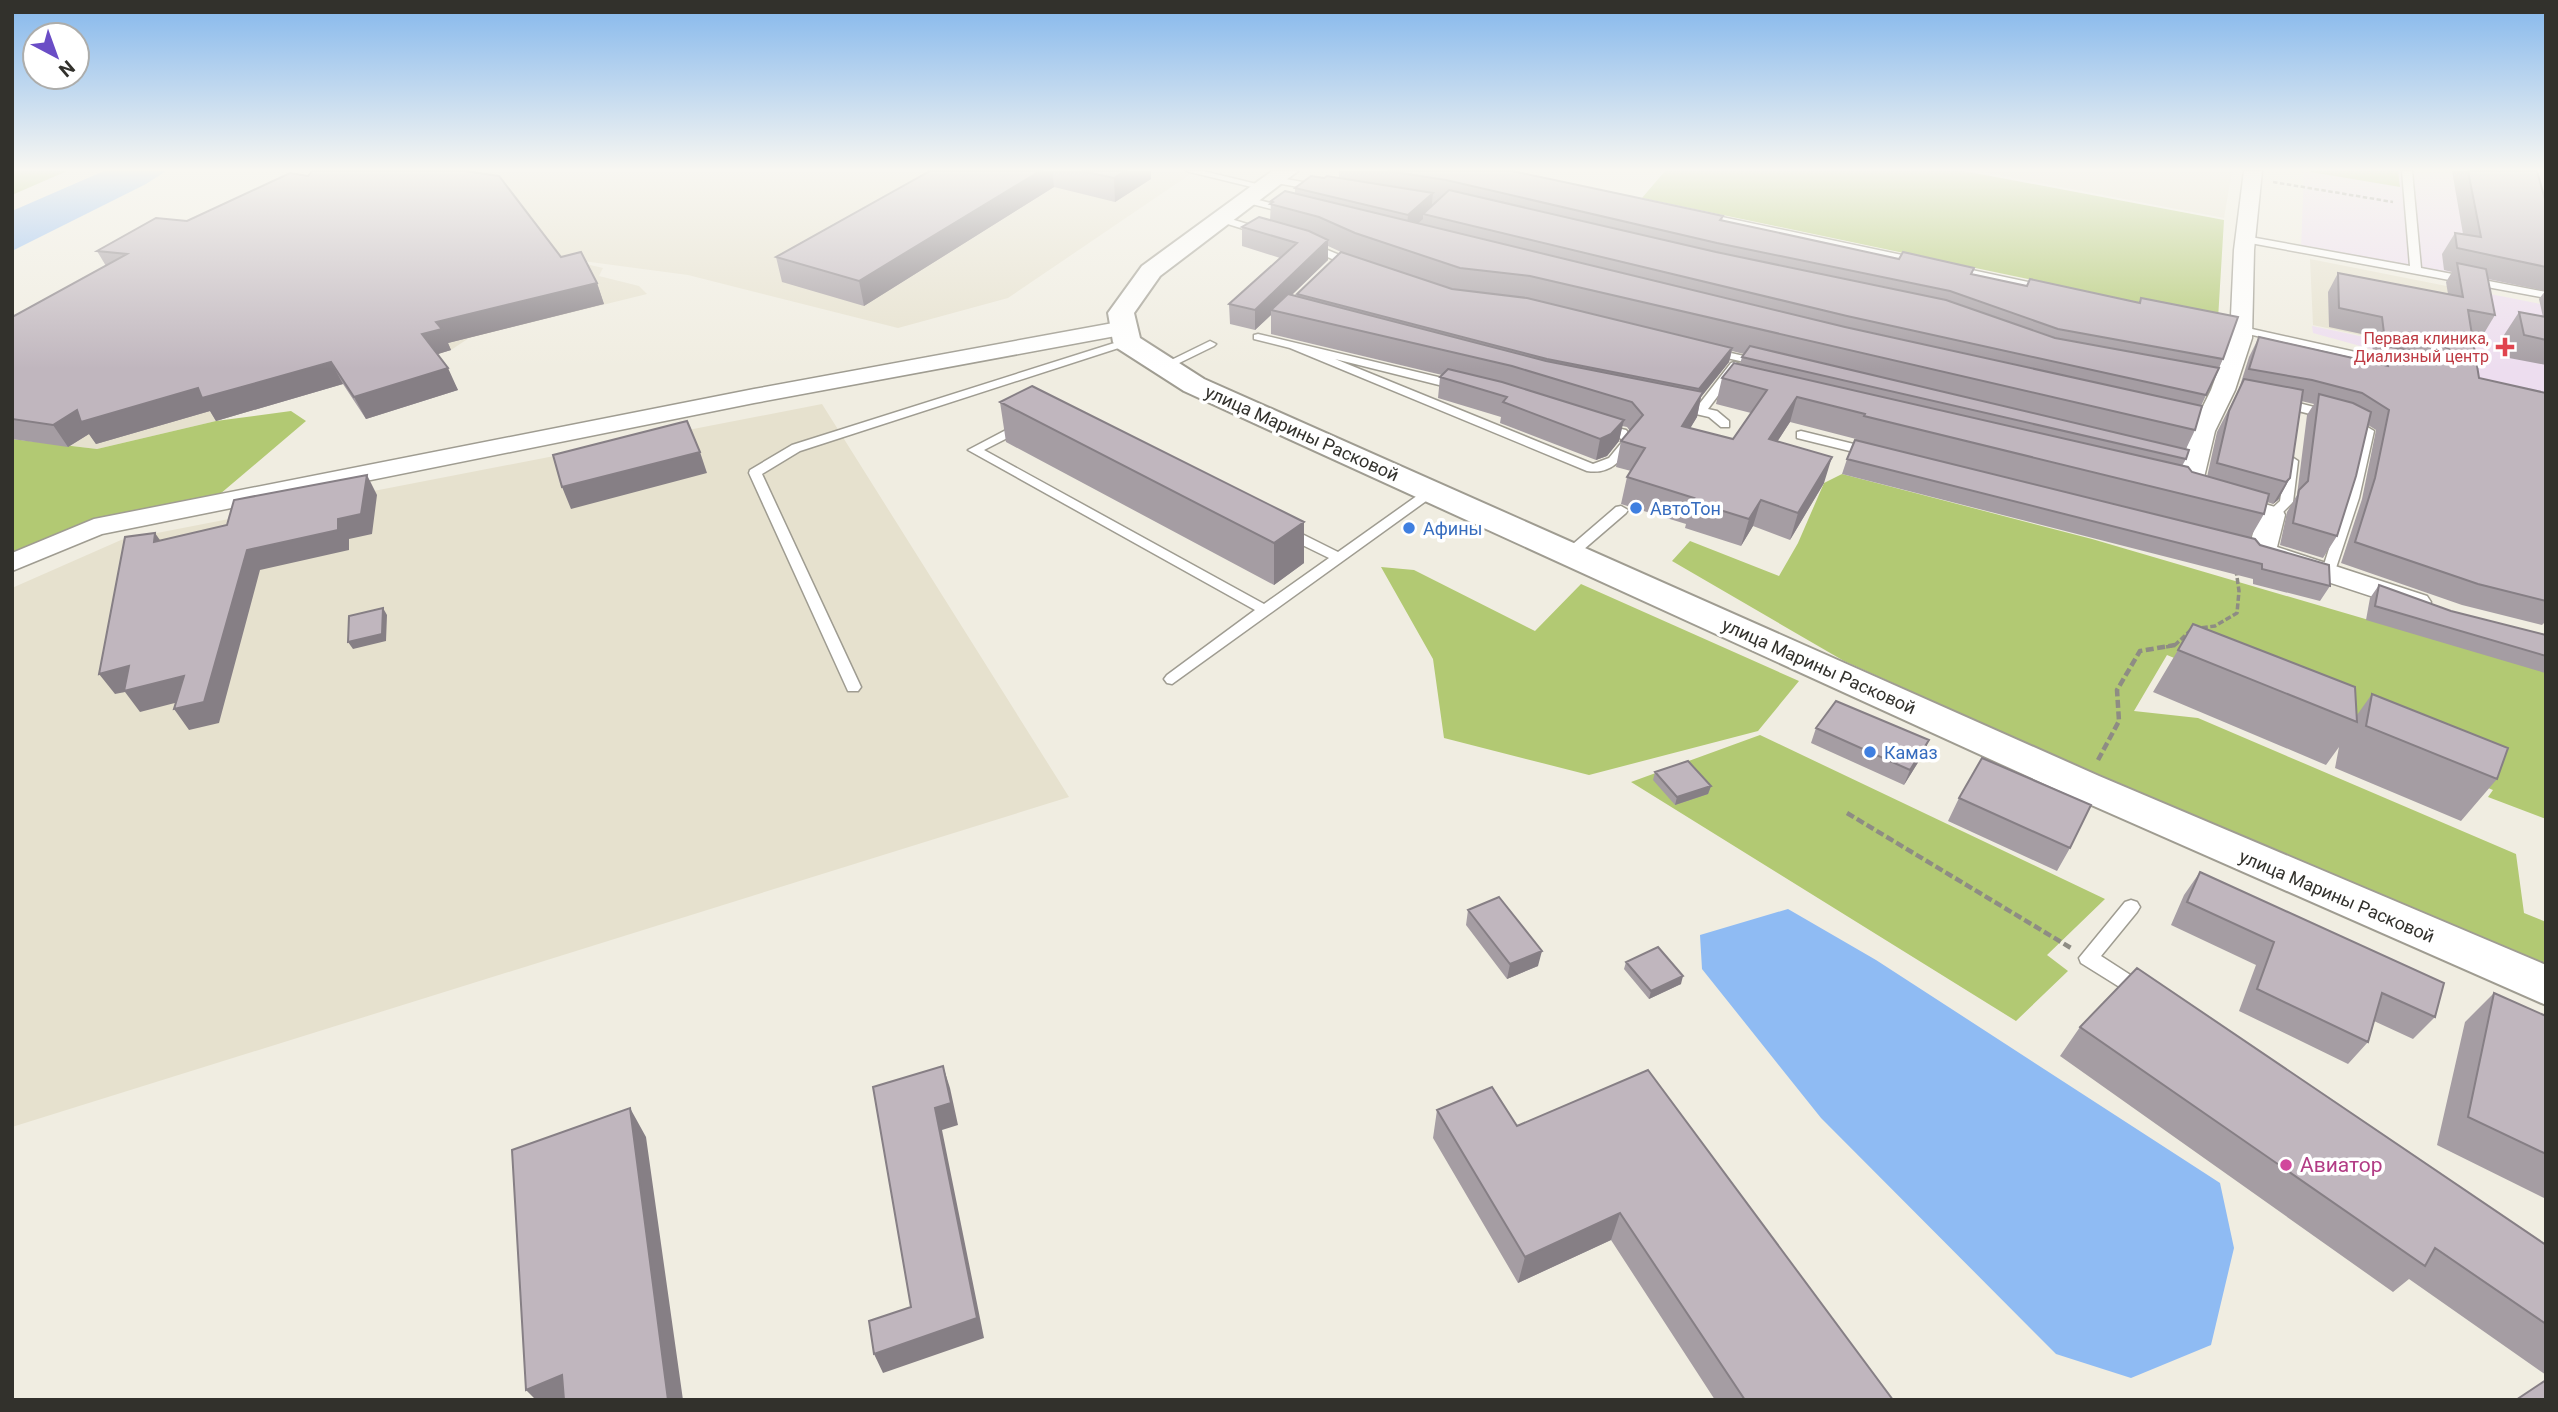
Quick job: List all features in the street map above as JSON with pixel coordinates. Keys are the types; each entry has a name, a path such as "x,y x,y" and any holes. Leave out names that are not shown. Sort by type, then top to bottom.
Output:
{"main road":[{"path":"1124,327 1151,271 1197,237"},
{"name":"улица Марины Расковой","path":"1124,327 1165,366 1194,385 2085,786 2546,986"}],"street":[{"path":"2245,239 2233,328 2241,338 2223,391 2197,430 2184,477 2272,515 2252,548 2329,571 2440,611"},
{"path":"12,563 94,527 754,396 1124,327"}],"lane":[{"path":"1802,237 1930,264"},
{"path":"2412,237 2416,270"},
{"path":"2245,239 2546,295"},
{"path":"1295,241 1334,262 1373,271"},
{"path":"1943,267 2064,292"},
{"path":"853,687 755,473 796,448 1124,327"},
{"path":"2233,328 2405,366"},
{"path":"1266,329 1258,337 1467,388"},
{"path":"1165,366 1210,344"},
{"path":"1295,346 1592,468 1613,464 1629,441 1622,433 1583,421"},
{"path":"1690,346 1768,365"},
{"path":"1700,411 1729,381 1742,358"},
{"path":"2262,399 2299,413 2345,419 2368,431 2352,498 2329,571"},
{"path":"1661,403 1713,414 1725,424"},
{"path":"1036,419 974,450 1265,610"},
{"path":"1801,435 1881,454"},
{"path":"2272,515 2286,502 2294,447"},
{"path":"1172,680 1265,610 1433,491"},
{"path":"1571,554 1621,510"},
{"path":"1279,528 1340,558"},
{"path":"2131,906 2088,958 2158,1003"}],"path":[{"path":"2085,786 2119,721 2117,690 2140,651 2175,645 2192,629 2215,626 2236,613 2239,591 2236,568 2252,548"},
{"path":"1847,813 2088,958"}],"shaded area":[{"path":"216,237 1098,237 1008,298 898,328 688,275 560,258 603,268 599,276 639,286 647,294 469,338 451,350 331,387 216,421 97,449 12,439 12,346"},
{"path":"2301,237 2546,237 2546,299 2301,250"},
{"path":"2310,259 2482,293 2475,318 2479,335 2461,332 2464,357 2313,325"},
{"name":"Первая клиника, Диализный центр","path":"2485,293 2546,305 2546,397 2313,333 2312,326 2465,358 2463,333 2481,336 2477,319"},
{"path":"822,404 1069,797 12,1127 12,588 121,540"}],"green space":[{"path":"1827,237 2223,237 2218,319"},
{"path":"291,411 306,421 220,494 106,517 12,554 12,439 97,449 216,421"},
{"path":"1842,474 2092,539 2546,672 2546,819 2488,797 2493,790 2167,655 2134,711 2198,718 2516,854 2524,913 2546,922 2546,978 1844,661 1672,561 1690,541 1779,576 1798,543 1824,483"},
{"path":"1381,567 1414,570 1535,631 1581,584 1799,681 1758,731 1589,775 1444,738 1433,659"},
{"path":"1760,735 2105,899 2047,955 2068,971 2016,1021 1631,782"}],"water":[{"path":"12,237 40,237 12,251"},
{"path":"1788,909 1876,960 2220,1183 2234,1248 2211,1345 2131,1378 2056,1354 1821,1118 1702,969 1700,935"}],"building":[{"path":"122,237 546,237 561,257 581,252 597,283 436,322 442,329 422,334 448,368 354,397 331,362 202,398 198,388 81,422 77,410 53,425 12,419 12,317 127,254 97,251"},
{"path":"812,237 932,237 859,281 776,257"},
{"path":"1276,237 1321,237 1328,240 1255,310 1229,304 1297,243"},
{"path":"1367,237 1474,237 1845,327 2202,406 2195,430 1530,276 1460,268"},
{"path":"1518,237 1651,237 1946,300 2055,338 2219,368 2206,395 1847,316"},
{"path":"1691,237 1798,237 1899,259 1903,252 1974,268 1971,274 2027,286 2030,279 2140,303 2141,298 2238,317 2223,359 2058,329 1950,291"},
{"path":"2456,237 2546,237 2546,267 2457,248"},
{"path":"1341,252 1452,289 1527,298 1732,348 1699,389 1547,359 1297,294"},
{"path":"2457,263 2486,269 2495,315 2468,310 2479,378 2546,393 2546,601 2478,584 2355,542 2375,478 2389,410 2362,393 2312,380 2249,369 2259,337 2388,366 2386,346 2443,357 2450,350 2443,345 2384,333 2382,317 2339,308 2338,273 2463,297"},
{"path":"1288,294 1546,361 1703,392 1682,426 1733,439 1767,390 1722,378 1734,363 2188,467 2192,472 2269,494 2264,514 1864,416 1865,414 1797,397 1769,439 1832,457 1798,513 1761,500 1749,519 1627,477 1645,448 1621,441 1643,415 1632,402 1512,366 1271,310"},
{"path":"2519,312 2546,317 2546,340 2524,335"},
{"path":"1750,346 2189,450 2186,459 1742,357"},
{"path":"1448,369 1502,382 1624,420 1611,434 1600,439 1503,402 1507,397 1440,377"},
{"path":"2244,379 2303,390 2290,478 2286,482 2217,463 2229,411"},
{"path":"1032,386 1304,522 1274,543 1000,402"},
{"path":"2319,394 2353,403 2371,412 2356,476 2337,536 2293,523 2299,490 2308,481"},
{"path":"687,421 700,452 562,487 553,455"},
{"path":"1855,440 2255,539 2260,545 2329,565 2330,586 2262,569 2262,564 1847,459"},
{"path":"367,475 361,514 338,519 338,530 247,550 204,702 174,709 184,676 124,691 129,666 99,674 125,537 155,533 154,542 227,525 234,500"},
{"path":"2379,585 2451,611 2546,635 2546,656 2375,606"},
{"path":"383,608 382,634 348,642 349,616"},
{"path":"2193,624 2355,687 2357,722 2178,650"},
{"path":"2372,694 2508,748 2497,779 2366,726"},
{"path":"1836,701 1929,740 1910,770 1816,728"},
{"path":"1982,758 2091,805 2070,848 1959,798"},
{"path":"1688,761 1711,786 1677,797 1655,772"},
{"path":"2200,872 2444,983 2435,1017 2382,993 2368,1042 2257,989 2274,942 2187,902"},
{"path":"1499,897 1542,951 1510,964 1468,910"},
{"path":"1658,947 1683,976 1651,991 1626,962"},
{"path":"2137,968 2546,1245 2546,1324 2435,1248 2425,1266 2080,1027"},
{"path":"2494,993 2546,1016 2546,1154 2468,1117"},
{"path":"943,1066 951,1103 935,1108 977,1318 874,1354 869,1321 911,1307 873,1087"},
{"path":"1648,1070 1893,1400 1745,1400 1620,1213 1525,1257 1437,1110 1492,1087 1517,1126"},
{"path":"630,1108 668,1400 564,1400 562,1375 526,1390 512,1150"},
{"path":"2546,1380 2546,1400 2516,1400"}],"place":[{"name":"Первая клиника, Диализный центр","path":"2505,347"},
{"name":"АвтоТон","path":"1636,508"},
{"name":"Афины","path":"1409,528"},
{"name":"Камаз","path":"1870,752"},
{"name":"Авиатор","path":"2286,1165"}]}
